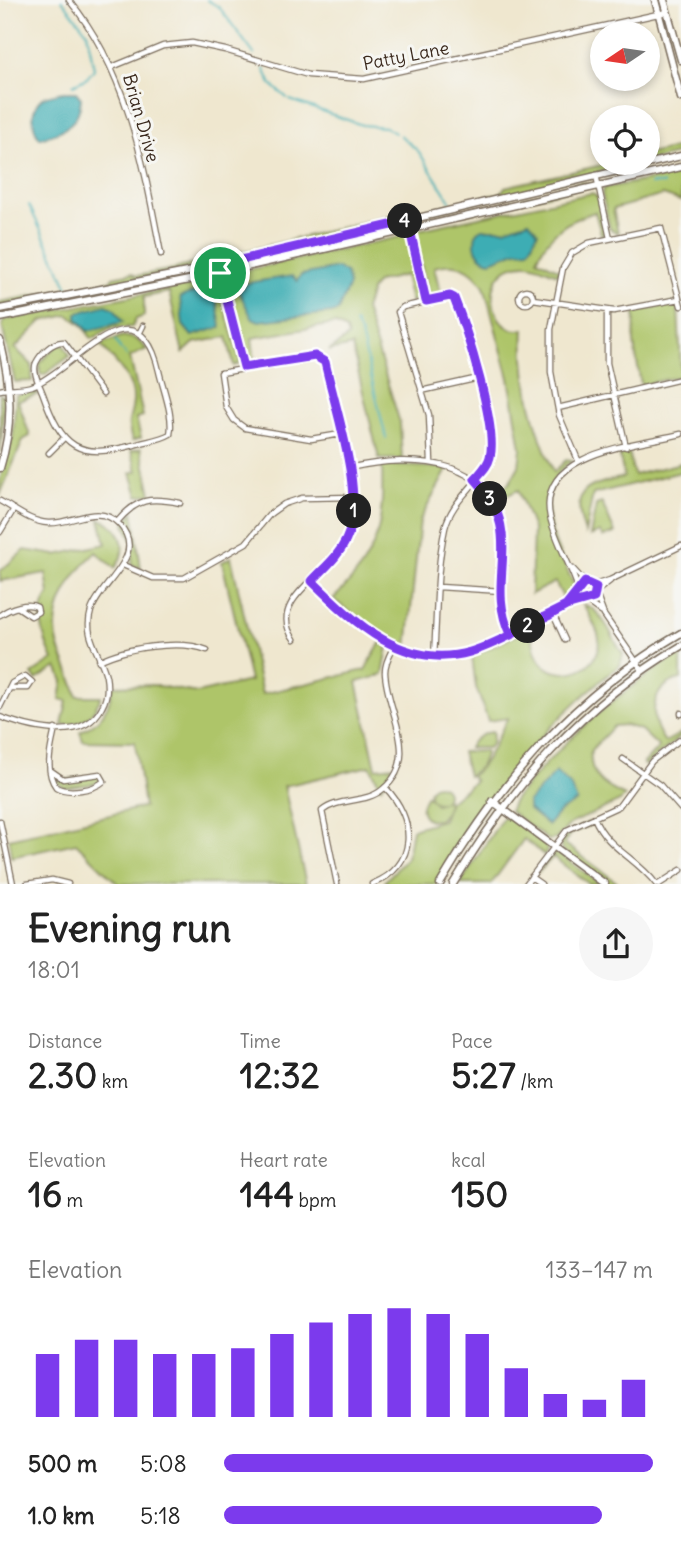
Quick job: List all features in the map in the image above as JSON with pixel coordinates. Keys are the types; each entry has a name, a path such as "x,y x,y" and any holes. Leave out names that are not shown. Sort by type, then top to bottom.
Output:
{"main road":[{"path":"654,0 681,98"},
{"path":"664,0 681,60"},
{"path":"660,161 681,156"},
{"path":"0,318 220,273 681,167"},
{"path":"0,309 219,265 596,175"},
{"path":"0,340 10,389 10,426 0,468"},
{"path":"440,884 492,801 561,722 636,662 681,633"},
{"path":"453,884 502,808 538,762 572,728 642,670 681,646"},
{"path":"492,801 605,884"}],"street":[{"name":"Brian Drive","path":"69,0 97,38 112,67 129,113 161,254"},
{"name":"Patty Lane","path":"112,67 163,46 191,43 317,76 364,79 667,12"},
{"path":"596,175 610,237"},
{"path":"408,221 426,301"},
{"path":"578,460 558,408 550,354 562,271 570,256 584,244 662,226 681,306"},
{"path":"219,265 244,367"},
{"path":"431,462 430,424 397,309 454,295 479,378 491,451 486,466 457,501 447,521 434,656"},
{"path":"533,299 607,311 632,309 679,299"},
{"path":"607,311 606,351 626,447"},
{"path":"139,334 143,326"},
{"path":"0,390 39,382 77,355 109,333 125,331 139,334 155,353 171,435 100,453 82,450 64,438 54,423 39,382 36,364 51,344 64,342 77,355 103,394"},
{"path":"294,639 287,628 287,611 293,600 335,557 346,540 353,520 354,497 349,468 323,356 219,371 226,407 234,420 245,428 311,439 341,434"},
{"path":"421,391 479,378"},
{"path":"558,408 681,379"},
{"path":"604,615 585,600 578,589 554,528 549,505 558,477 578,460 681,434"},
{"path":"49,453 64,438"},
{"path":"349,468 375,463 431,462 453,466 475,479 494,506 502,526 505,548 501,612 510,634"},
{"path":"123,564 148,577 176,579 196,573 250,540 270,514 288,502 302,498 354,497"},
{"path":"117,522 132,505 144,499 180,503"},
{"path":"0,500 45,523 92,514 107,516 117,522 128,542 123,564 98,596 89,616 89,636 107,688 99,712 81,727 55,729 0,717"},
{"path":"0,532 14,509"},
{"path":"572,569 585,582 594,584 610,580 681,546"},
{"path":"312,581 354,621 394,646 434,656 468,652 510,634 566,606 585,600 610,580"},
{"path":"566,606 585,582"},
{"path":"594,584 604,615 642,670"},
{"path":"439,587 502,591"},
{"path":"0,615 19,608"},
{"path":"553,614 565,640"},
{"path":"99,661 123,650 187,646 207,650"},
{"path":"337,884 321,809 370,797 385,787 397,772 402,752 386,674 387,662 394,646"},
{"path":"0,707 12,683 23,677 28,677 32,682 28,688 10,688"},
{"path":"50,770 63,779 100,774 104,781 98,786 64,791 54,784 50,770 55,729"},
{"path":"526,884 570,827 623,802 659,754 681,739"},
{"path":"623,759 664,788 681,808"},
{"path":"372,884 395,870 408,843 405,814 385,787"},
{"path":"594,817 605,839 642,867 658,884 681,870"},
{"path":"0,821 13,884"},
{"path":"531,877 541,884"},
{"path":"27,884 62,879 68,884"}],"green space":[{"path":"681,147 677,154 660,158 660,151"},
{"path":"590,168 590,174 208,265 0,307 0,302 110,281 113,277 132,273 136,276 173,269 404,212 411,214 501,193 505,187"},
{"path":"681,174 681,201 663,195 613,209 618,233 610,229 602,194 604,188"},
{"path":"582,182 590,185 460,215"},
{"path":"592,193 598,197 606,230 602,237 595,212 576,219 553,235 537,259 560,270 558,274 530,264 510,267 499,276 494,287 493,300 496,313 503,323 512,329 524,329 530,402 540,438 554,472 566,460 572,461 558,474 550,488 548,504 554,538 575,586 573,594 565,601 555,582 531,594 533,529 518,490 495,501 493,497 510,482 519,466 521,448 509,378 484,286 474,274 463,267 442,265 434,267 441,295 428,295 414,234 418,230"},
{"path":"395,227 402,228 271,258"},
{"path":"404,236 409,238 422,296 411,302 405,275 378,282 372,288 365,309 400,423 402,459 379,459 352,346 329,351 348,337 346,330 335,324 252,338 255,362 248,363 225,279 229,274"},
{"path":"206,271 214,272 33,309 33,307"},
{"path":"217,280 239,364 234,366 227,337 194,343 183,353 169,292 144,297 144,316 136,319 132,327 110,328 92,339 81,324 68,315 42,321 15,348 32,365 32,381 15,382 2,326 4,320"},
{"path":"673,303 678,306 681,376 641,385 634,344 635,312"},
{"path":"123,336 136,339 147,349 130,357 143,416 136,418 141,438 132,441 129,423 133,402 131,386 100,344"},
{"path":"58,344 64,345 70,356 44,375 40,374 40,363"},
{"path":"34,390 38,394 18,401 30,436 23,440 0,495 0,480 13,436 16,395"},
{"path":"0,394 5,397 0,452"},
{"path":"141,448 151,494 138,496 131,473 137,471 131,451"},
{"path":"628,450 634,475 681,463 681,472 593,494 585,533 579,507 580,498 591,487 624,477 619,452"},
{"path":"382,465 448,468 420,520 407,648 372,630 333,599 360,568 376,539 382,506"},
{"path":"602,503 615,533 603,537 600,532 590,536 596,505"},
{"path":"133,511 141,569 132,564 133,542 125,524"},
{"path":"100,519 119,533 122,553 119,561 115,568 96,552 87,561 65,594 57,618 56,631 60,651 77,696 101,696 95,708 82,721 62,725 67,701 60,699 63,681 57,667 36,680 32,674 53,660 46,643 41,617 49,594 46,573 0,581 0,571 25,550 56,555 106,544"},
{"path":"231,557 262,694 365,670 381,642 388,647 383,675 357,682 376,768 396,766 381,787 370,766 284,786 306,884 118,884 76,843 11,857 9,839 144,807 135,742 83,741 80,732 103,714 112,686 153,685 197,693 250,681 222,562"},
{"path":"583,604 596,612 606,625 623,654 620,665 564,714 517,765 475,821 436,884 387,884 385,881 407,858 412,829 443,820 450,801 475,781 471,776 487,758 508,718 488,721 476,687 472,657 530,628 536,652 543,664 560,673 579,670 594,658 599,639"},
{"path":"681,653 681,679 662,689 657,697 654,715 665,742 681,733 681,736 645,766 643,764 659,747 641,730 625,725 614,726 591,750 595,773 604,784 625,796 620,801 570,824 556,839 548,840 510,811 522,791 583,727 620,695"},
{"path":"493,732 492,743 488,748 469,748 478,737"},
{"path":"462,752 486,752 480,767 468,776"},
{"path":"98,776 102,780 98,783 65,788 55,781"},
{"path":"438,785 444,788 447,794 444,800 438,803 432,800 429,794 432,788"},
{"path":"427,795 436,804 448,800 446,812 439,820 429,820 423,815 422,805"},
{"path":"503,817 509,817 546,844 547,851 544,855 524,839 491,884 460,884"},
{"path":"589,822 590,825 570,834 564,843 619,884 608,884 561,849 560,842 570,831"},
{"path":"558,853 600,884 589,884 553,857 538,873 551,854"}],"water":[{"path":"76,92 81,98 74,120 63,130 40,138 34,124 38,103 46,96"},
{"path":"529,221 538,232 529,250 516,251 491,261 479,254 475,246 477,232 482,229 505,229"},
{"path":"337,268 346,273 349,285 338,311 332,313 259,321 252,318 239,292 247,283 292,276 297,281 301,275"},
{"path":"208,288 215,291 221,327 192,336 183,325 180,297"},
{"path":"106,305 114,308 123,322 88,331 77,318 77,313"},
{"path":"556,772 570,785 577,801 559,812 548,825 528,809 528,802"}],"waterway":[{"path":"62,0 87,32 94,69 87,78 73,85"},
{"path":"207,0 219,7 254,54"},
{"path":"264,69 271,84 287,98"},
{"path":"290,100 362,125 385,127 395,133"},
{"path":"400,135 419,152 450,201"},
{"path":"650,184 663,184"},
{"path":"29,205 68,288"},
{"path":"355,323 361,335 386,438"},
{"path":"116,341 121,350"},
{"path":"123,351 127,356"}],"route":[{"path":"220,273 219,265 408,221 426,301 450,296 454,298 481,383 491,451 490,460 475,479 499,514 505,538 501,610 502,616 510,634 553,614 566,606 594,598 596,587 585,582 566,606 557,611 548,616 477,649 445,656 417,654 394,646 340,610 312,581 342,547 353,520 355,503 325,362 315,356 244,367 220,273"}]}
